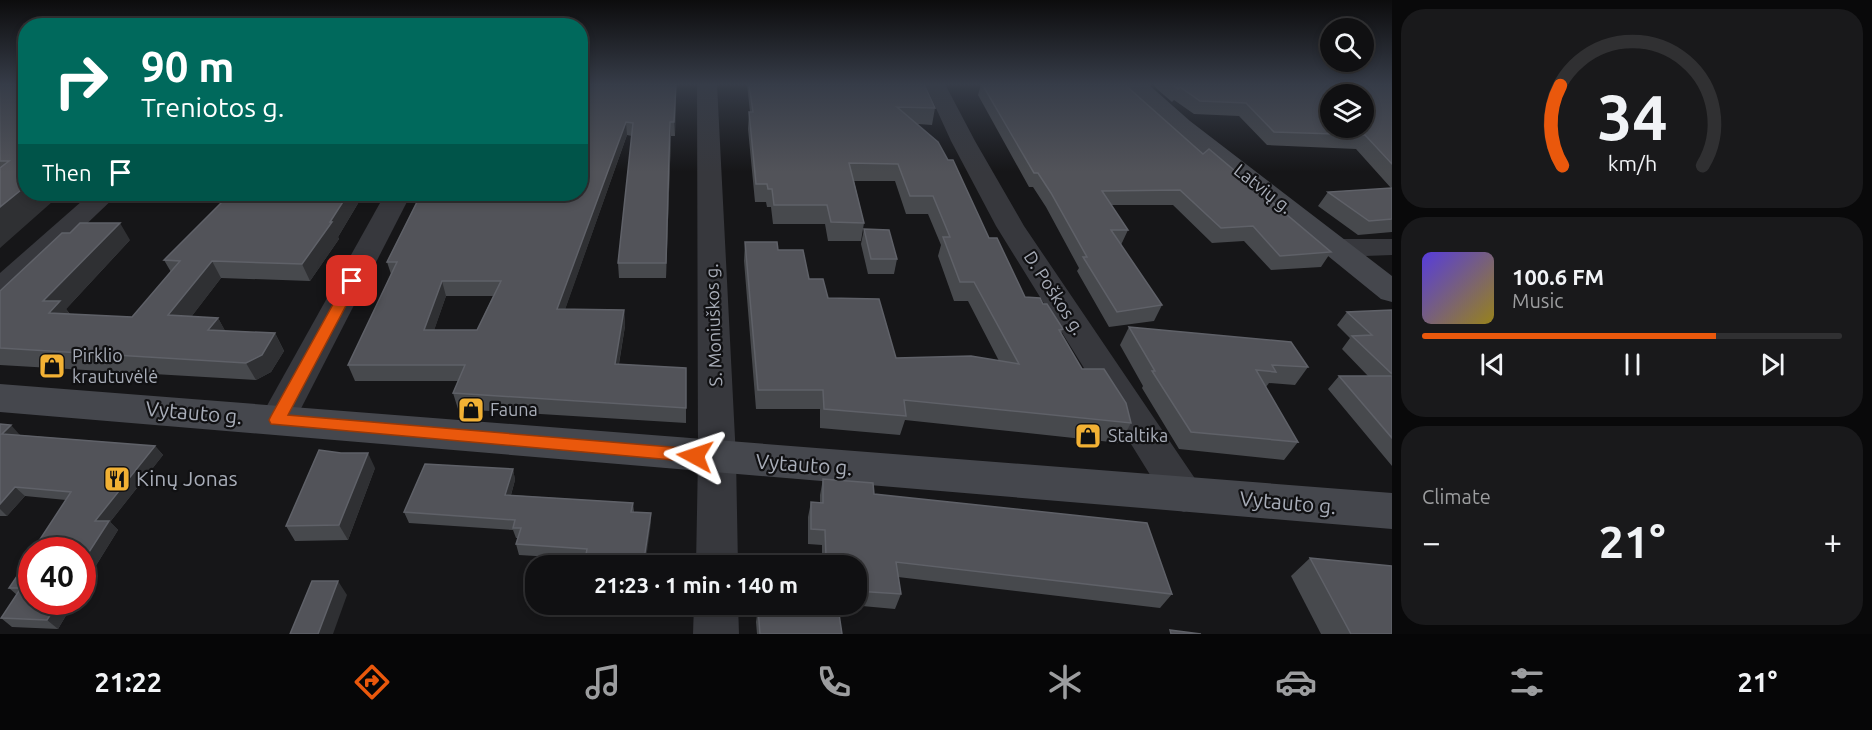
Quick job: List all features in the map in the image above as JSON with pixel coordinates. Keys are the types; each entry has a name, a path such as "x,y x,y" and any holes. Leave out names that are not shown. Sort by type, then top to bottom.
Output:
{"street":[{"name":"S. Moniuškos g.","path":"708,114 717,458 717,555"},
{"name":"D. Poškos g.","path":"950,114 1010,226 1184,495"},
{"name":"Latvių g.","path":"1168,114 1392,292"},
{"path":"0,289 97,201"},
{"path":"277,420 394,201"},
{"path":"1338,248 1392,247"},
{"name":"Vytauto g.","path":"0,398 1392,511"},
{"path":"716,615 716,634"}],"building":[{"path":"0,114 18,114 18,192 0,207 0,168 9,161 0,161"},
{"path":"588,114 674,114 674,122 670,122 666,263 618,263 633,123 626,122 557,309 624,310 615,364 686,368 686,408 453,393 465,365 348,365 397,262 387,262 418,201 588,201","holes":["442,281 501,281 477,330 424,330"]},
{"path":"749,114 905,114 938,142 948,160 953,160 989,238 997,238 1025,297 1040,298 1043,304 1047,304 1063,329 1059,330 1082,369 1104,369 1126,403 1131,423 904,400 906,416 824,409 823,390 758,390 745,242 777,242 778,250 803,250 809,279 823,279 828,298 879,299 896,358 971,356 1019,364 974,282 960,282 943,237 950,237 933,196 910,196 898,164 849,163 864,223 831,222 827,205 774,205 772,189 768,189 767,184 756,184"},
{"path":"999,114 1157,114 1203,154 1209,149 1331,252 1280,256 1253,226 1221,228 1180,190 1102,191 1128,230 1111,230 1162,305 1117,312 1083,257 1087,257 1051,193 1038,173 1034,173"},
{"path":"1256,114 1320,114 1320,134 1274,132"},
{"path":"1374,114 1392,114 1392,164 1368,138 1374,138"},
{"path":"1392,188 1392,219 1369,221 1328,192"},
{"path":"223,201 344,201 330,222 332,222 302,264 212,261 168,315 218,318 208,330 275,333 262,355 246,363 0,348 0,291 62,233 70,233 80,223 120,223 43,301 60,301 49,313 132,317 180,261 164,260"},
{"path":"864,229 889,230 897,259 871,259"},
{"path":"1392,310 1392,374 1352,336 1372,335 1347,312"},
{"path":"1129,327 1291,342 1308,367 1272,365 1276,372 1256,370 1298,442 1191,432 1152,371 1155,371"},
{"path":"1339,376 1392,376 1392,438"},
{"path":"0,424 11,425 2,434 155,446 95,521 109,521 96,541 96,537 42,537 71,492 15,487 0,504"},
{"path":"319,450 368,453 339,525 286,526"},
{"path":"425,464 513,469 505,495 633,503 631,512 651,513 645,555 586,555 587,549 516,544 521,528 513,528 515,520 404,512"},
{"path":"823,479 873,483 874,494 1147,523 1172,594 896,562 901,594 867,592 867,555 826,555 825,530 811,529 811,502 823,503"},
{"path":"1310,558 1392,566 1392,634 1351,634"},
{"path":"18,575 18,588 9,588"},
{"path":"312,581 338,581 318,634 290,634"},
{"path":"18,592 18,615 50,615 47,620 1,618"},
{"path":"759,615 839,615 842,634 760,634"},
{"path":"1170,630 1201,634 1171,634"}],"place":[{"name":"Pirklio krautuvėlė","path":"52,366"},
{"name":"Fauna","path":"471,410"},
{"name":"Staltika","path":"1088,436"},
{"name":"Kinų Jonas","path":"117,479"}],"route":[{"path":"352,281 277,420 695,456"}]}
